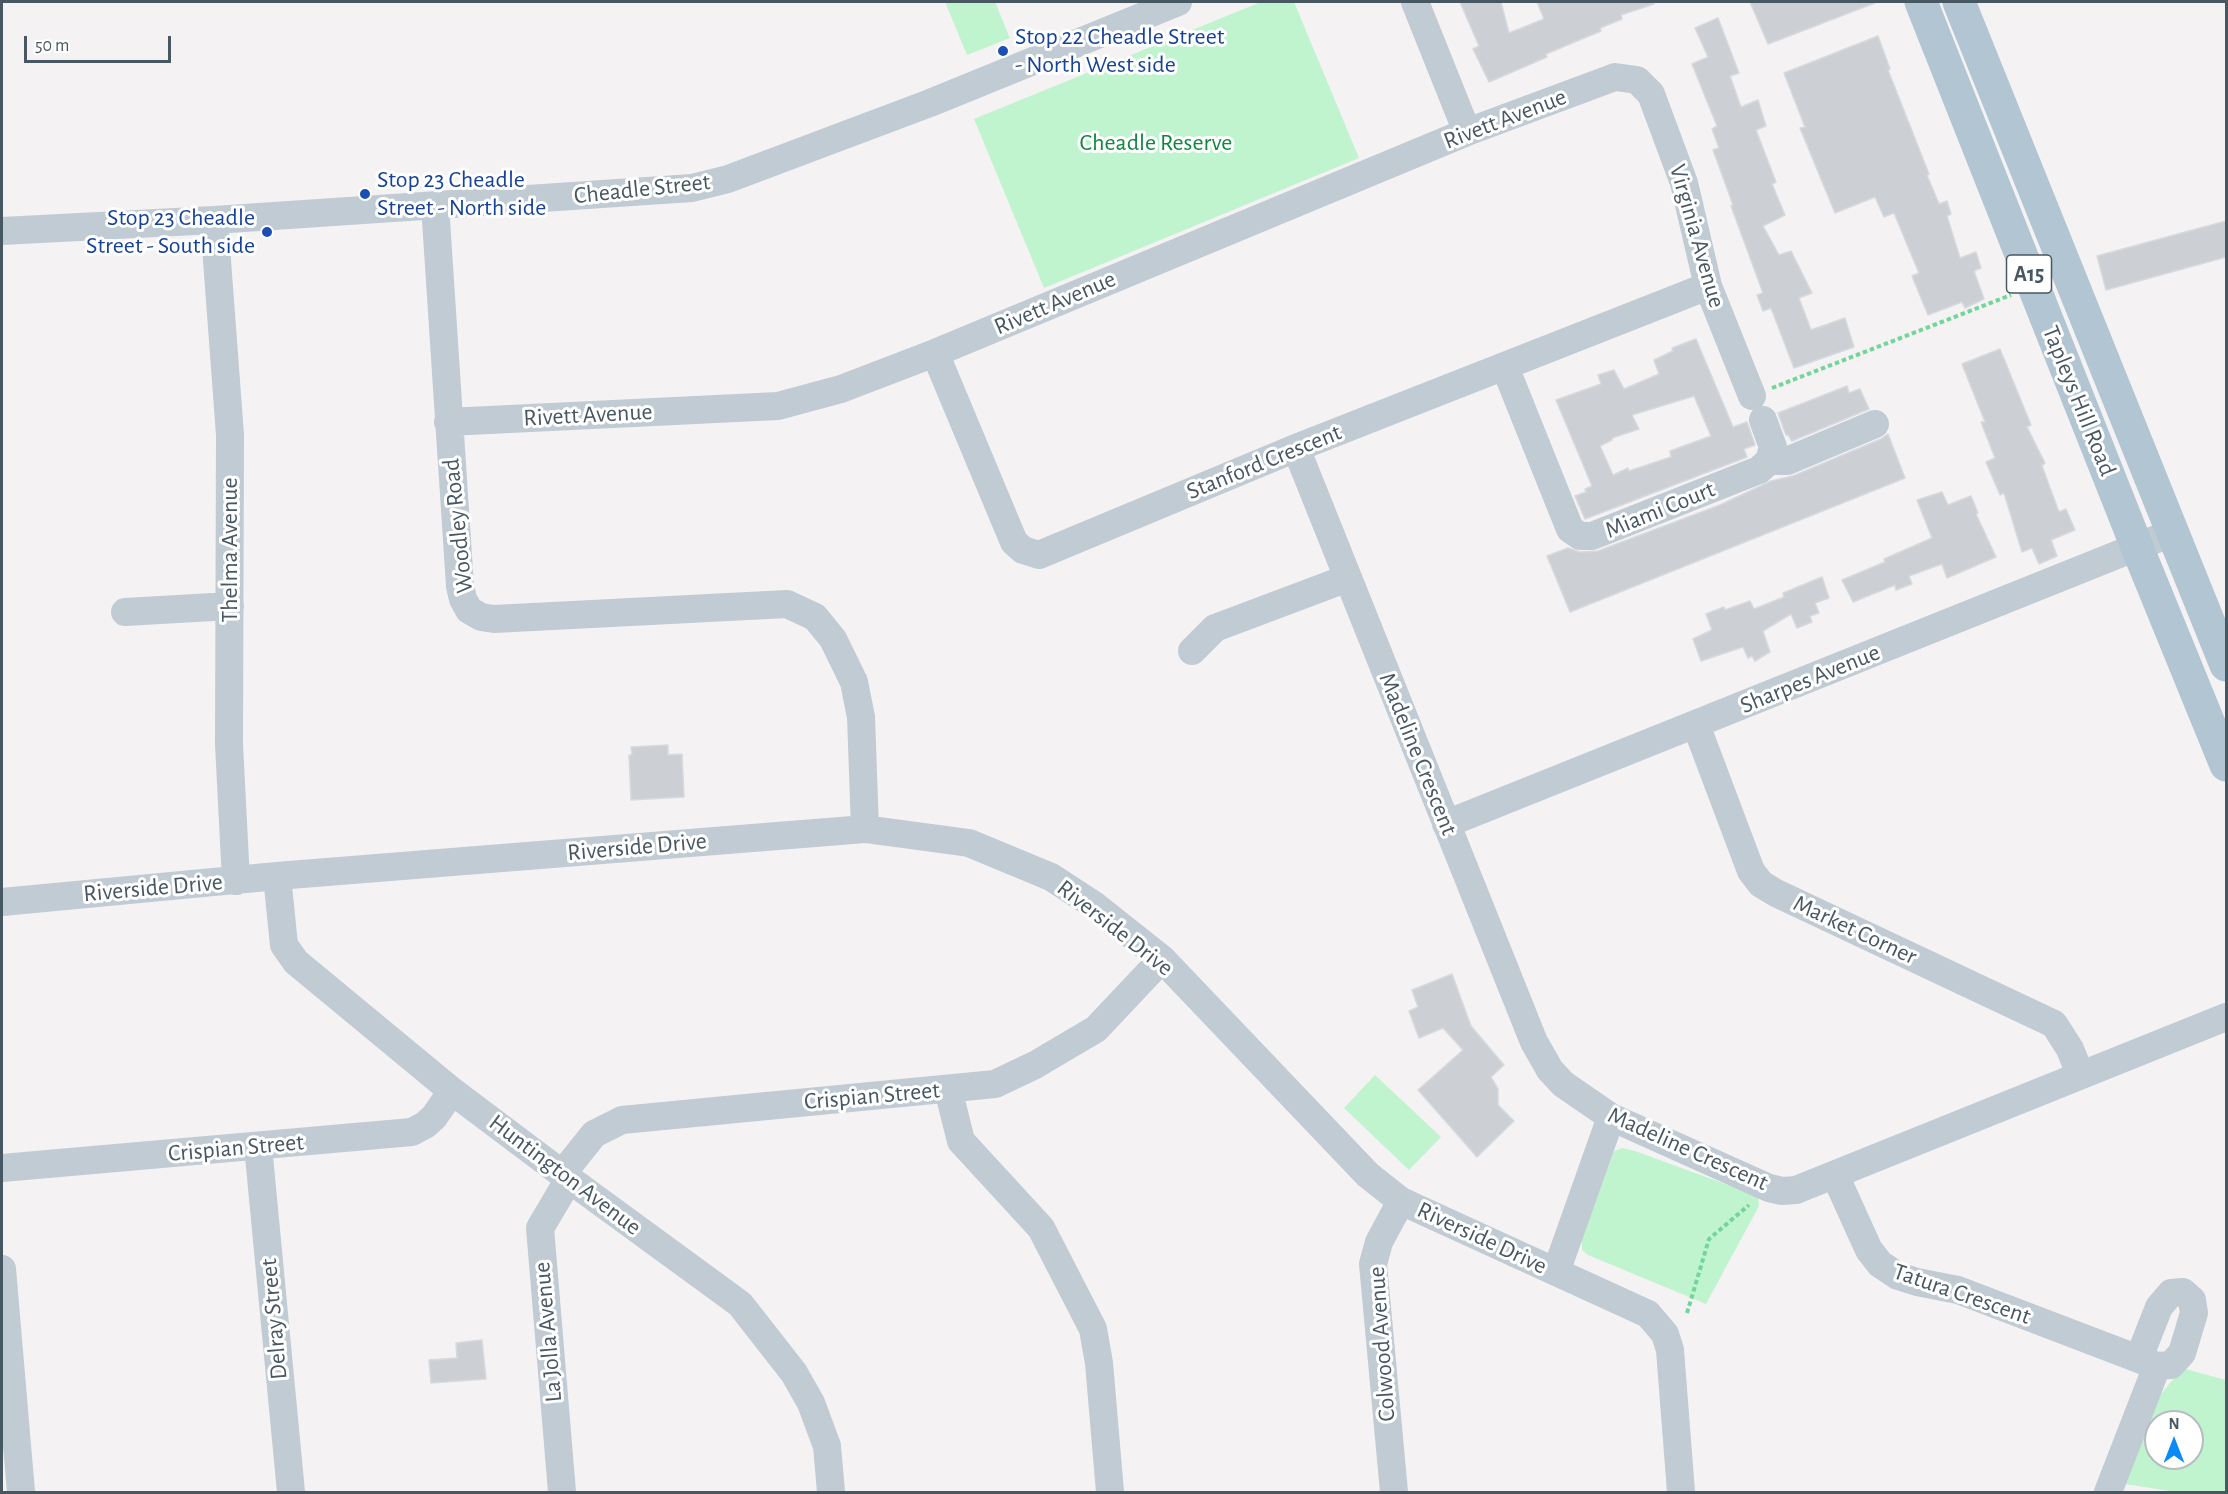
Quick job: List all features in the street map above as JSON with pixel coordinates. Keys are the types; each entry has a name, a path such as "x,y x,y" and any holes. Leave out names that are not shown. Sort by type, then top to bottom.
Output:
{"main road":[{"name":"Tapleys Hill Road","path":"1922,2 2136,547 2220,729 2226,765"},
{"name":"Tapleys Hill Road","path":"1959,2 2226,665"}],"street":[{"name":"Cheadle Street","path":"2,231 214,220 692,188 728,179 930,103 1178,2"},
{"path":"1414,2 1467,132"},
{"name":"Rivett Avenue","path":"448,422 778,406 841,389 935,353 1467,132 1615,77 1637,80"},
{"name":"Virginia Avenue","path":"1637,80 1651,94 1684,183 1708,286 1757,408"},
{"name":"Woodley Road","path":"435,205 460,586 469,610 494,620 786,603 815,616 833,639 854,682 861,717 865,829"},
{"name":"Thelma Avenue","path":"214,220 230,435 229,744 236,881"},
{"name":"Stanford Crescent","path":"935,353 1014,542 1023,550 1039,555 1296,448 1708,286"},
{"name":"Miami Court","path":"1505,367 1570,529 1580,536 1592,536 1614,528 1759,470 1769,461"},
{"path":"1757,408 1773,447 1769,461 1787,460 1875,424"},
{"name":"Madeline Crescent","path":"1296,448 1534,1042 1550,1070 1563,1084 1611,1117 1764,1185 1782,1191 1796,1190 2226,1017"},
{"name":"Sharpes Avenue","path":"1446,824 2174,532"},
{"path":"1192,651 1215,628 1348,578"},
{"path":"125,612 230,606"},
{"name":"Market Corner","path":"1696,725 1751,871 1761,884 1786,898 2054,1024 2070,1049 2080,1074"},
{"name":"Riverside Drive","path":"2,902 277,876 865,829 969,843 1051,877 1094,905 1162,959 1368,1175 1401,1201 1648,1314 1665,1334 1670,1350 1681,1492"},
{"name":"Huntington Avenue","path":"277,876 284,945 296,962 452,1091 740,1304 794,1373 811,1402 827,1446 831,1492"},
{"name":"Crispian Street","path":"566,1177 594,1134 622,1120 995,1084 1035,1065 1096,1029 1162,959"},
{"path":"948,1089 961,1141 1041,1228 1093,1329 1099,1363 1110,1492"},
{"name":"Crispian Street","path":"2,1168 412,1132 434,1117 452,1091"},
{"path":"1556,1272 1611,1117"},
{"name":"Delray Street","path":"258,1146 291,1492"},
{"name":"Tatura Crescent","path":"1835,1175 1869,1251 1880,1264 1898,1276 1958,1290 2148,1362 2108,1492"},
{"name":"La Jolla Avenue","path":"562,1492 540,1228 566,1177"},
{"name":"Colwood Avenue","path":"1394,1492 1373,1264 1379,1242 1401,1201"},
{"path":"2,1269 9,1451 21,1492"}],"path":[{"path":"1757,408 2020,291"},
{"path":"1687,1313 1709,1239 1758,1196 1764,1185"}],"green space":[{"path":"945,2 995,2 1010,38 967,55"},
{"name":"Cheadle Reserve","path":"1261,2 1294,2 1359,158 1044,288 974,119"},
{"path":"1375,1075 1441,1137 1409,1170 1344,1108"},
{"path":"1622,1148 1758,1196 1759,1206 1706,1304 1588,1255 1582,1250 1582,1239 1614,1151"},
{"path":"2182,1368 2226,1380 2226,1492 2176,1492 2125,1484 2144,1432 2144,1470 2204,1470 2204,1410 2152,1410 2155,1402"}],"building":[{"path":"1460,2 1501,2 1509,33 1544,19 1537,2 1654,2 1654,4 1621,15 1622,19 1600,28 1601,31 1546,54 1547,57 1489,82 1473,49 1479,46"},
{"path":"1750,2 1875,2 1875,3 1768,44"},
{"path":"1718,18 1739,73 1730,76 1741,107 1758,100 1766,126 1756,130 1776,182 1772,184 1785,215 1763,226 1779,255 1791,251 1812,293 1799,298 1811,330 1845,318 1854,347 1794,368 1771,308 1763,311 1757,295 1763,293 1713,150 1719,148 1712,129 1717,126 1692,64 1708,57 1695,28"},
{"path":"1878,36 1890,69 1888,70 1939,204 1947,201 1951,214 1947,216 1960,258 1976,252 1981,268 1974,271 1984,299 1965,308 1962,302 1928,315 1912,276 1919,273 1894,213 1884,217 1875,197 1835,213 1800,128 1805,127 1784,73"},
{"path":"2226,221 2226,257 2106,290 2097,256"},
{"path":"1696,339 1733,427 1747,422 1755,445 1744,449 1747,457 1585,519 1575,496 1586,492 1585,489 1592,486 1556,400 1601,384 1598,375 1614,370 1624,389 1659,374 1654,360 1673,351 1672,348","holes":["1694,396 1711,436 1670,451 1671,457 1629,471 1628,468 1613,475 1600,446 1612,438 1639,429 1632,415"]},
{"path":"2000,349 2031,425 2027,427 2045,463 2042,466 2059,512 2066,509 2075,530 2051,540 2057,556 2039,564 2032,548 2022,552 2004,493 2000,495 1986,462 1995,458 1981,422 1985,422 1962,364"},
{"path":"1847,386 1849,393 1860,389 1869,409 1792,441 1786,435 1778,413"},
{"path":"1888,434 1905,478 1570,612 1547,556 1568,548 1580,552 1598,551 1720,505 1771,481 1793,476"},
{"path":"1942,492 1948,505 1971,496 1978,513 1976,514 1996,557 1947,578 1942,564 1909,576 1912,584 1896,590 1895,585 1853,602 1842,580 1885,562 1884,559 1932,538 1917,500"},
{"path":"1822,577 1829,598 1815,603 1819,613 1810,616 1812,622 1797,628 1791,614 1763,631 1770,652 1755,661 1752,656 1748,658 1743,647 1701,661 1693,639 1712,630 1706,614 1750,601 1754,609 1784,597 1783,593"},
{"path":"668,745 668,755 682,754 684,797 631,800 629,755 632,755 631,747"},
{"path":"1452,974 1471,1026 1504,1065 1491,1077 1498,1089 1498,1105 1514,1121 1477,1157 1418,1090 1463,1050 1443,1028 1419,1038 1409,1011 1418,1007 1412,990"},
{"path":"482,1340 486,1379 431,1383 429,1360 457,1358 456,1343"}],"place":[{"name":"Stop 22 Cheadle Street - North West side","path":"1003,51"},
{"name":"Stop 23 Cheadle Street - North side","path":"365,194"},
{"name":"Stop 23 Cheadle Street - South side","path":"267,232"}]}
